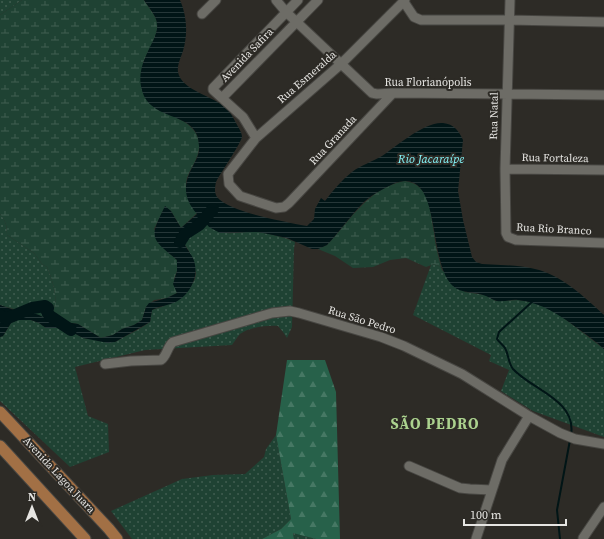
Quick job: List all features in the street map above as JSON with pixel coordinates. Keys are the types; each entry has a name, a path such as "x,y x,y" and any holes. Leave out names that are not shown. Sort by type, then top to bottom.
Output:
{"main road":[{"name":"Avenida Lagoa Juara","path":"0,412 117,539"},
{"path":"0,446 85,539"}],"street":[{"path":"202,14 216,0"},
{"path":"276,0 286,12 341,64"},
{"name":"Avenida Safira","path":"298,0 213,86 213,90 222,98 318,0"},
{"name":"Rua Natal","path":"506,233 505,169 510,0"},
{"path":"404,1 414,17 421,20 604,22"},
{"name":"Rua Esmeralda","path":"228,174 256,138 341,64 404,1"},
{"name":"Rua Florianópolis","path":"341,64 372,92 377,94 604,95"},
{"name":"Rua Granada","path":"228,174 229,184 240,196 276,208 284,207 289,204 393,93"},
{"path":"222,98 243,116 256,138"},
{"name":"Rua Fortaleza","path":"505,169 604,170"},
{"name":"Rua Rio Branco","path":"506,233 508,236 516,240 604,243"},
{"name":"Rua São Pedro","path":"105,364 161,360 164,358 173,342 272,313 290,311 381,337 404,346 462,374 530,416 568,437 604,444"},
{"path":"476,539 506,453 530,416"},
{"path":"409,466 460,488 470,490 492,490"},
{"path":"583,538 604,507"}],"green space":[{"path":"0,0 22,0 0,15"},
{"path":"22,0 144,0 155,16 157,22 157,32 143,63 179,119 194,130 199,141 195,162 186,181 188,196 197,213 181,228 171,211 165,207 154,229 169,253 177,260 177,271 174,279 177,293 167,298 154,300 146,307 142,320 113,335 101,338 78,324 47,319 53,312 55,306 55,295 53,283 47,267 42,264 34,253 7,235 6,224 0,214 0,15"},
{"path":"404,181 413,183 420,187 428,200 441,267 434,264 426,267 406,258 390,260 373,267 353,268 335,256 318,249 327,245 370,198 391,185"},
{"path":"0,214 6,224 7,235 34,253 42,264 47,267 53,283 55,306 53,312 47,319 36,314 0,305"},
{"path":"203,220 216,230 222,232 259,232 295,242 292,327 287,338 278,326 264,326 253,328 240,334 232,345 145,350 75,367 88,416 108,424 109,452 70,467 0,401 0,337 3,336 11,323 17,320 31,320 46,328 62,328 83,338 115,342 142,328 150,322 152,310 164,306 191,286 195,279 196,273 189,251 183,240 192,229"},
{"path":"434,264 441,267 442,270 465,292 485,295 496,301 518,300 532,302 548,308 561,316 604,349 604,437 533,411 501,391 509,370 489,361 491,355 413,315 431,265"},
{"path":"287,360 325,360 336,392 340,539 316,539 293,533 294,539 262,539 281,529 291,519 276,435"},
{"path":"276,435 291,519 281,529 262,539 132,539 111,511 182,479 213,475 245,474 264,457 266,449"},
{"path":"293,532 316,539 294,539"}],"water":[{"name":"Rio Jacaraípe","path":"144,0 180,0 184,12 186,32 185,45 178,67 180,78 191,88 226,108 241,131 241,141 216,182 216,195 223,202 256,215 307,226 314,219 315,209 321,198 325,201 334,189 355,170 382,156 411,135 428,126 436,123 443,123 453,126 463,140 458,191 472,257 476,262 482,264 509,265 535,269 563,281 589,301 604,315 604,349 566,320 544,307 518,300 497,301 477,293 457,289 447,278 441,262 428,203 421,189 410,181 393,184 368,198 327,245 318,249 312,249 287,238 258,232 220,233 209,227 203,220 192,229 183,240 193,258 195,265 195,277 187,293 178,301 152,310 150,322 115,342 108,343 83,338 62,328 46,328 31,320 17,320 11,323 3,336 0,337 0,305 14,310 27,311 47,319 78,324 101,338 113,335 142,320 146,307 149,303 167,298 177,293 173,284 177,271 177,260 157,242 155,237 156,225 165,206 171,211 181,228 197,214 192,208 187,197 186,185 187,179 198,156 199,146 197,135 192,128 185,122 158,110 150,104 141,89 140,82 142,68 157,31 156,18"}],"waterway":[{"path":"180,242 185,234 199,225 213,209"},
{"path":"533,301 499,332 497,339 505,348 513,369 560,404 567,413 571,423 571,435"},
{"path":"0,315 4,318 8,318 32,308 45,306 48,308 47,312 50,316 71,330"},
{"path":"560,539 557,510 570,440"}],"district":[{"name":"SÃO PEDRO","path":"435,423"}]}
